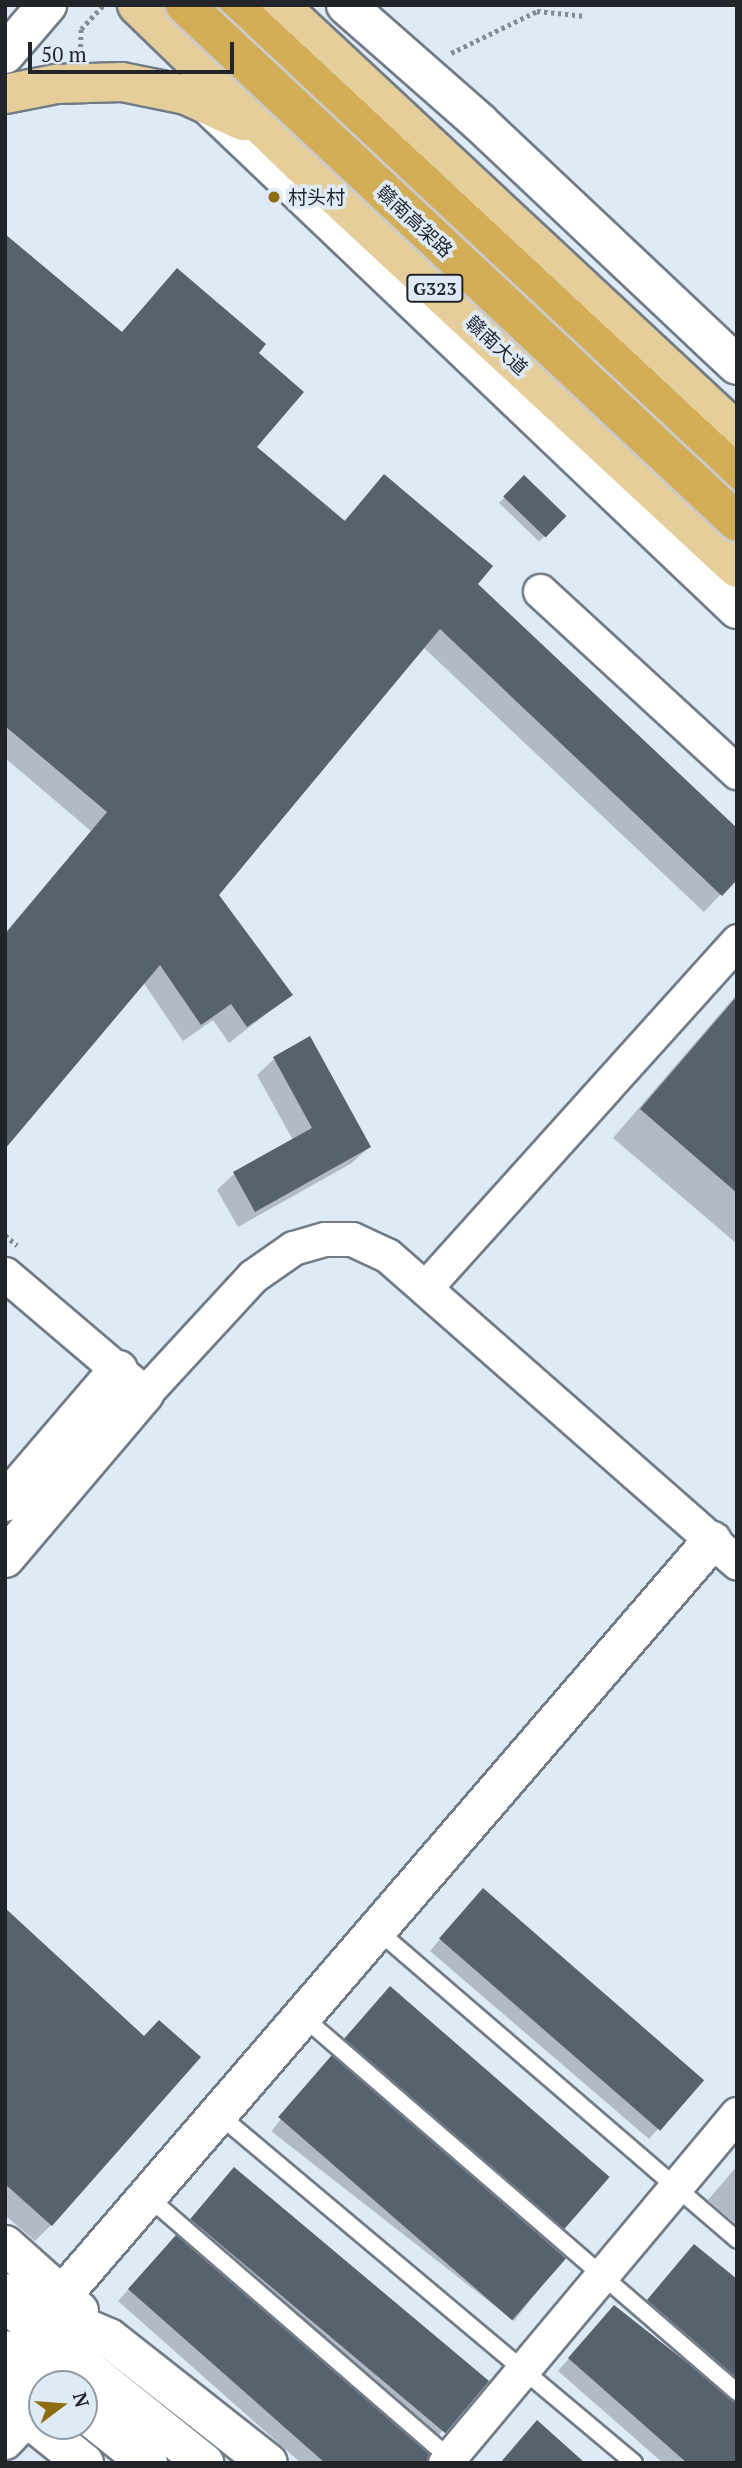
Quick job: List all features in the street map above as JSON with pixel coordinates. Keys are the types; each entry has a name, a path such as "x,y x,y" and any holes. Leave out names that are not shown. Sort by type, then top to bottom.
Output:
{"highway":[{"name":"赣南高架路","path":"186,5 737,522"},
{"name":"赣南高架路","path":"232,5 737,475"}],"main road":[{"name":"赣南大道","path":"137,5 299,162 737,568"},
{"path":"279,5 737,432"},
{"path":"5,94 56,83 111,81 154,87 204,102 246,122 299,162"}],"street":[{"path":"5,54 47,5"},
{"path":"127,5 204,102 737,609"},
{"path":"346,5 479,122 737,365"},
{"path":"540,591 737,772"},
{"path":"425,1288 737,941"},
{"path":"5,1502 131,1381 253,1276 293,1248 325,1239 352,1239 387,1255 724,1551 377,1930 37,2321"},
{"path":"5,1274 131,1381"},
{"path":"5,1558 131,1381"},
{"path":"450,2461 737,2114"},
{"path":"5,2245 37,2321 46,2370"},
{"path":"5,2293 204,2463"},
{"path":"5,2302 37,2321 109,2338 268,2463"},
{"path":"5,2383 17,2430 84,2463"},
{"path":"98,2423 148,2463"}],"lane":[{"path":"377,1930 737,2240"},
{"path":"302,2016 737,2392"},
{"path":"218,2114 634,2463"},
{"path":"147,2196 450,2461"}],"path":[{"path":"81,29 103,5"},
{"path":"445,56 537,10 586,16"}],"building":[{"path":"5,234 122,332 177,268 266,344 259,353 304,392 257,447 345,521 384,474 493,566 478,584 737,828 737,880 722,896 440,629 219,895 293,995 247,1027 231,1004 201,1025 160,965 5,1149 5,934 107,812 5,726"},
{"path":"524,475 566,516 546,538 503,497"},
{"path":"737,996 737,1193 640,1109"},
{"path":"310,1036 371,1147 255,1212 233,1172 312,1128 273,1057"},
{"path":"483,1888 704,2080 660,2131 439,1939"},
{"path":"5,1908 144,2036 159,2020 201,2057 52,2226 5,2184"},
{"path":"390,1986 610,2177 564,2230 344,2039"},
{"path":"332,2055 566,2258 512,2320 278,2117"},
{"path":"234,2167 489,2381 445,2433 190,2219"},
{"path":"176,2235 429,2454 426,2463 325,2463 128,2289"},
{"path":"694,2244 737,2279 737,2378 647,2300"},
{"path":"614,2305 737,2402 737,2463 687,2463 568,2358"},
{"path":"537,2420 585,2463 500,2463"}],"place":[{"name":"村头村","path":"274,197"}]}
